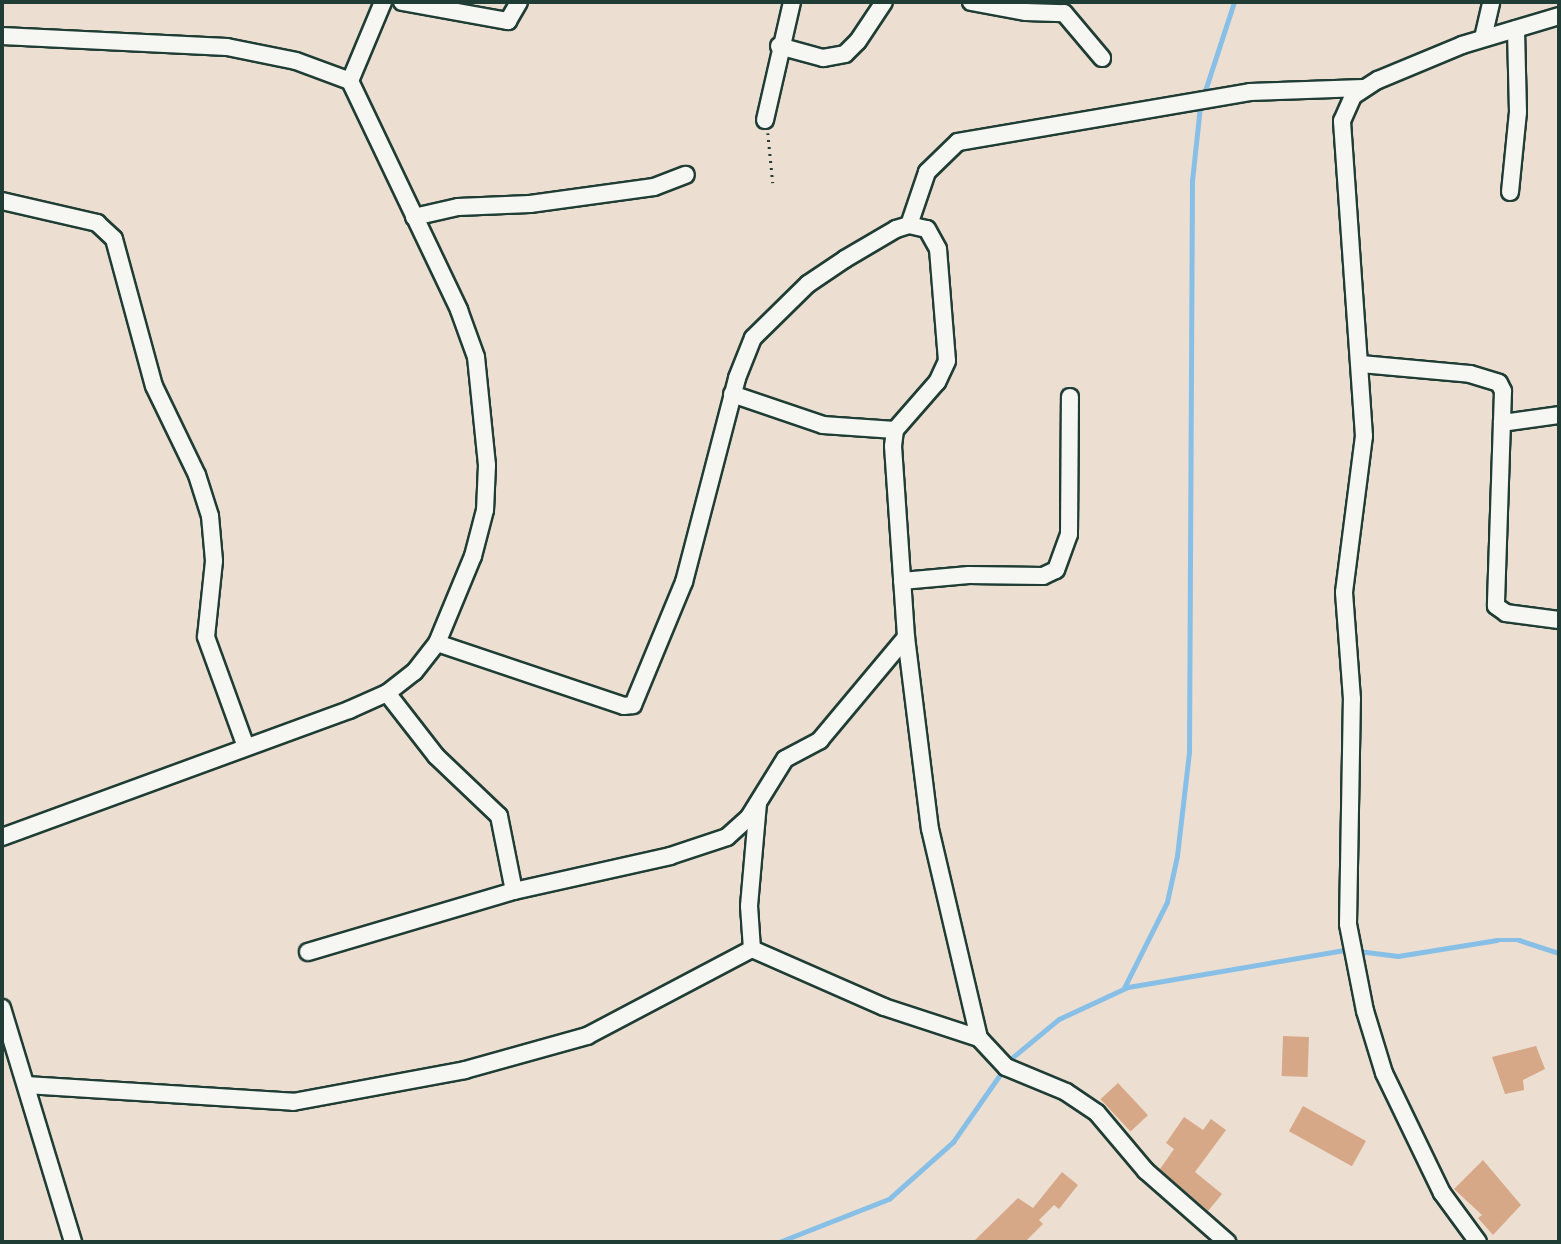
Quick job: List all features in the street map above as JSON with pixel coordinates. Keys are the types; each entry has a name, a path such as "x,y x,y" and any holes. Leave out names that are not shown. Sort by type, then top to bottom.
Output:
{"street":[{"path":"350,81 383,2"},
{"path":"402,2 508,21 519,2"},
{"path":"765,120 779,46 792,2"},
{"path":"779,46 823,58 845,54 858,41 884,2"},
{"path":"971,2 1026,12 1064,13 1102,58"},
{"path":"1483,38 1491,2"},
{"path":"909,225 927,172 958,142 1096,122 1202,98 1363,88 1483,38 1559,16"},
{"path":"1510,192 1518,112 1516,29"},
{"path":"2,37 226,47 296,61 350,81 476,357 486,465 485,510 473,556 437,643 414,672 387,692 2,837"},
{"path":"1363,88 1345,107 1342,121 1364,436 1344,592 1352,699 1348,924 1365,1011 1384,1073 1442,1193 1478,1242"},
{"path":"414,217 457,207 530,204 654,187 686,176"},
{"path":"2,201 97,223 114,239 154,386 197,475 210,516 214,561 206,638 246,747"},
{"path":"437,643 624,706 633,705 684,582 732,394 753,338 779,309 845,259 909,225 927,229 938,249 947,361 937,382 895,430 902,581 906,637 930,829 979,1038"},
{"path":"1360,364 1493,379 1503,391 1496,606 1506,613 1559,620"},
{"path":"732,394 823,425 895,430"},
{"path":"902,581 969,575 1043,576 1056,570 1069,534 1070,397"},
{"path":"1502,423 1559,415"},
{"path":"309,952 514,891 670,856 726,836 740,827 785,759 821,740 906,637"},
{"path":"387,692 436,756 499,816 514,891"},
{"path":"752,949 749,906 758,801"},
{"path":"752,949 884,1007 979,1038 1006,1067 1066,1092 1097,1113 1146,1171 1227,1242"},
{"path":"26,1085 293,1102 465,1070 587,1036 752,949"},
{"path":"2,1008 73,1242"}],"path":[{"path":"765,120 773,183"}],"building":[{"path":"1283,1036 1309,1037 1308,1077 1282,1076"},
{"path":"1536,1046 1545,1069 1523,1080 1524,1090 1505,1094 1492,1057"},
{"path":"1118,1083 1148,1115 1130,1132 1100,1099"},
{"path":"1303,1106 1366,1141 1352,1166 1289,1131"},
{"path":"1184,1117 1203,1130 1211,1119 1226,1130 1195,1172 1222,1194 1208,1211 1160,1169 1174,1149 1166,1143"},
{"path":"1483,1160 1521,1205 1493,1235 1478,1218 1482,1215 1454,1189"},
{"path":"1062,1172 1078,1185 1059,1209 1054,1205 1039,1220 1043,1224 1025,1242 973,1242 1018,1198 1033,1208"}],"waterway":[{"path":"1203,97 1234,2"},
{"path":"1124,988 1167,902 1177,856 1189,752 1192,181 1200,106"},
{"path":"1358,951 1398,956 1497,940 1519,940 1559,953"},
{"path":"1007,1062 1059,1019 1128,987 1350,949"},
{"path":"779,1242 889,1199 953,1142 1004,1069"}]}
